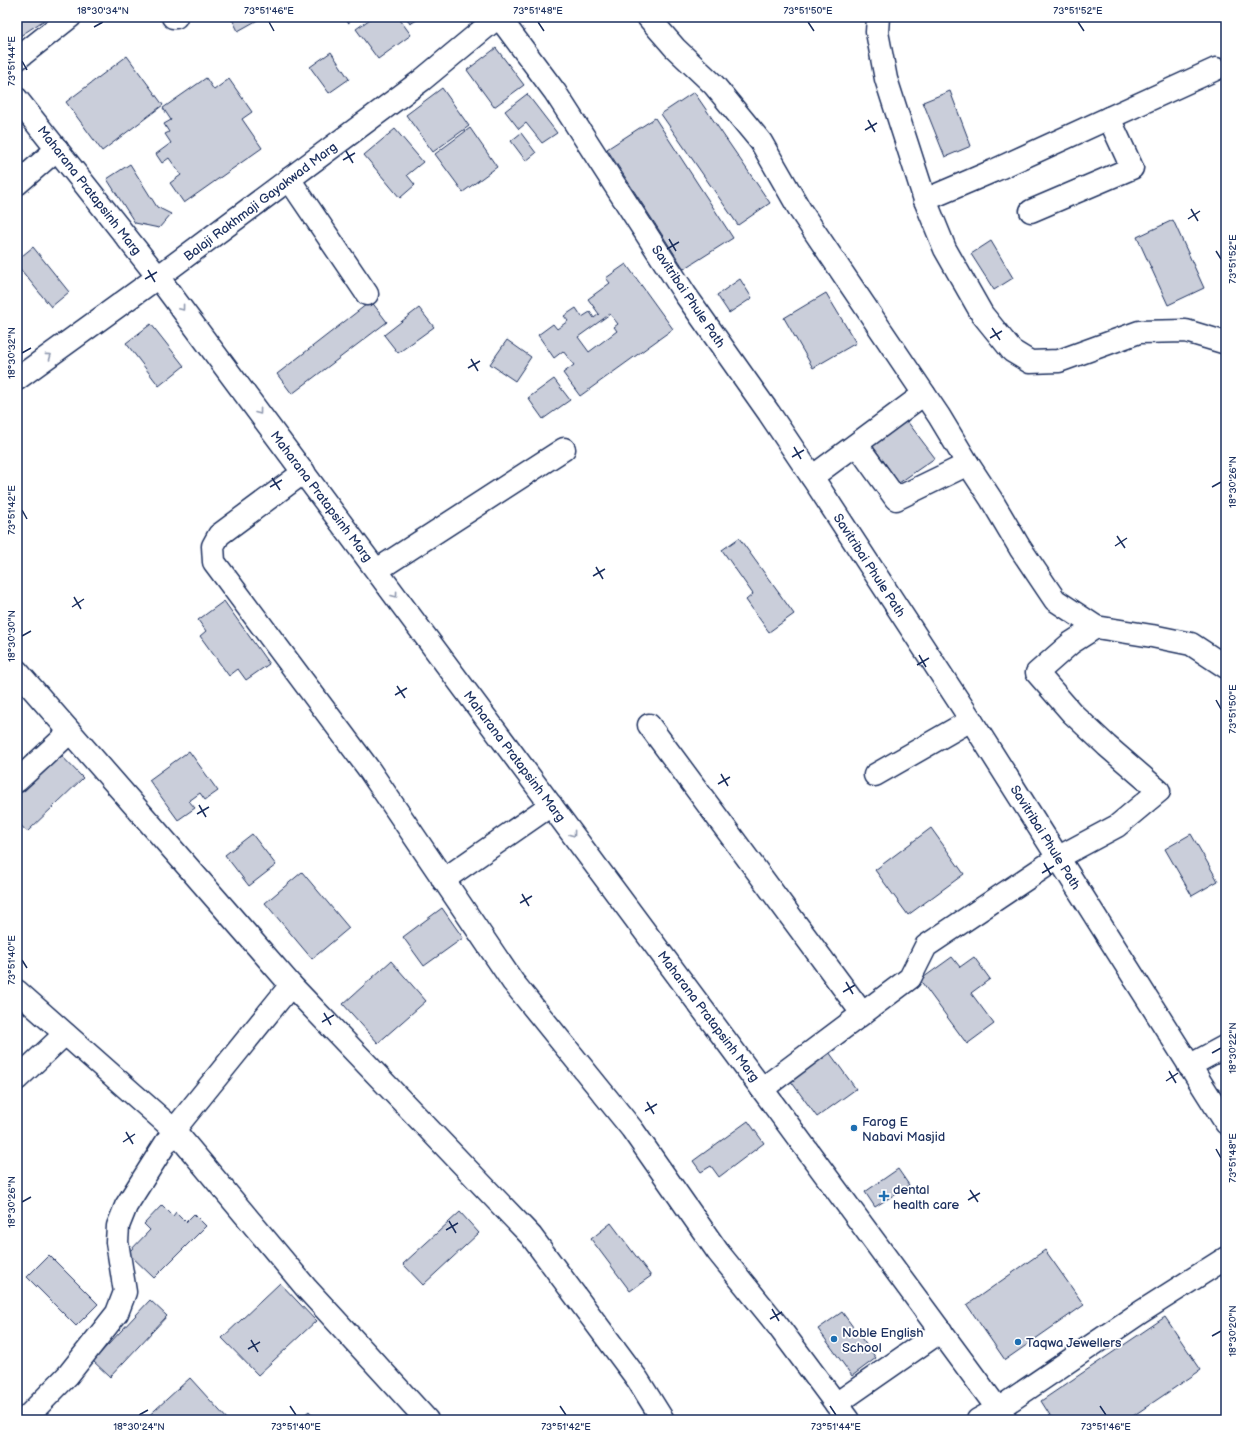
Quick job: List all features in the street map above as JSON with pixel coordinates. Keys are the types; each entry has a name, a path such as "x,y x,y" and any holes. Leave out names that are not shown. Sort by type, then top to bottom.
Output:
{"street":[{"path":"17,59 70,17"},
{"name":"Balaji Rakhmaji Gayakwad Marg","path":"17,379 158,277 422,80 498,17"},
{"name":"Savitribai Phule Path","path":"498,17 555,92 685,294 812,477 1059,857 1226,1123"},
{"path":"648,17 675,48 714,85 761,142 800,210 924,394 991,499 1020,548 1055,600 1096,628 1152,636 1192,644 1226,667"},
{"path":"878,17 878,32 886,79 925,200 945,249 982,314 1012,351 1030,362 1059,361 1139,332 1186,330 1226,343"},
{"path":"925,200 993,171 1216,69"},
{"name":"Maharana Pratapsinh Marg","path":"17,99 158,277 304,472 1002,1415"},
{"path":"1031,211 1132,168 1109,118"},
{"path":"17,184 57,149"},
{"path":"289,179 367,294"},
{"path":"812,477 924,394"},
{"path":"857,445 896,499 968,464"},
{"path":"377,570 564,449"},
{"path":"304,472 219,535 213,546 214,562 368,768 513,982 632,1129 718,1252 778,1326 842,1412 940,1331"},
{"path":"762,1089 910,978 926,946 1059,857 1117,826 1159,791 1107,746 1072,713 1037,673 1072,643 1096,628"},
{"path":"17,671 291,985 531,1236 638,1380 663,1420"},
{"path":"876,775 971,720"},
{"path":"649,725 862,1013"},
{"path":"17,781 70,732"},
{"path":"443,880 551,804"},
{"path":"24,1420 68,1375 117,1313 125,1292 117,1242 118,1226 126,1206 174,1130 291,985"},
{"path":"17,991 174,1130 308,1289 427,1420"},
{"path":"17,1079 65,1034"},
{"path":"1189,1066 1226,1046"},
{"path":"978,1420 1002,1415 1141,1312 1226,1258"}],"building":[{"path":"17,17 49,17 17,38"},
{"path":"231,17 263,17 238,31"},
{"path":"344,17 357,17 348,23"},
{"path":"373,17 398,17 411,35 378,59 356,29"},
{"path":"406,17 422,17 410,24"},
{"path":"496,48 524,85 494,107 467,70"},
{"path":"331,52 349,79 329,93 310,67"},
{"path":"127,56 163,105 102,151 66,102"},
{"path":"206,78 214,90 229,79 252,112 242,119 262,148 184,203 170,183 181,175 169,158 162,163 156,154 171,143 165,134 169,132 164,124 171,120 163,108"},
{"path":"442,88 469,126 433,152 406,115"},
{"path":"950,91 971,146 945,157 923,102"},
{"path":"694,92 770,203 738,225 661,114"},
{"path":"527,94 557,133 542,143 526,123 519,129 505,111"},
{"path":"655,118 733,238 684,269 607,149"},
{"path":"470,128 497,167 463,192 435,154"},
{"path":"395,129 423,162 407,175 415,185 400,198 364,155"},
{"path":"521,133 536,153 526,161 511,141"},
{"path":"130,164 157,207 171,214 159,228 135,223 107,179"},
{"path":"1173,220 1204,288 1168,305 1137,237"},
{"path":"991,241 1013,278 994,290 971,254"},
{"path":"33,247 69,292 51,307 17,265 17,260"},
{"path":"626,264 673,329 580,396 563,373 574,365 563,351 554,358 538,335 553,324 557,329 568,321 564,316 576,308 582,317 590,312 594,318 599,314 588,299 610,283 606,278","holes":["610,314 618,324 614,327 617,331 589,352 578,337"]},
{"path":"740,279 752,298 729,313 717,295"},
{"path":"826,293 856,343 813,368 784,318"},
{"path":"371,301 387,322 292,394 277,374"},
{"path":"419,308 434,327 398,353 384,335"},
{"path":"151,324 184,366 159,386 126,343"},
{"path":"507,340 531,357 515,381 490,364"},
{"path":"554,379 570,400 543,419 528,398"},
{"path":"904,417 935,458 899,483 870,442"},
{"path":"739,538 794,614 769,632 746,600 753,594 722,550"},
{"path":"224,601 269,664 246,680 238,669 229,676 200,636 206,631 198,620"},
{"path":"57,751 83,778 27,832 17,821 17,789"},
{"path":"189,751 218,791 205,800 200,793 189,801 195,808 178,820 149,780"},
{"path":"931,828 964,874 908,915 875,870"},
{"path":"252,834 276,865 249,886 225,855"},
{"path":"1191,834 1218,881 1192,896 1165,849"},
{"path":"302,872 349,928 312,959 265,903"},
{"path":"442,908 463,938 424,966 403,937"},
{"path":"952,957 960,967 974,957 990,979 971,993 994,1024 967,1044 920,980"},
{"path":"391,961 426,1001 378,1043 343,1004"},
{"path":"829,1052 856,1089 817,1117 790,1080"},
{"path":"748,1121 764,1143 719,1177 711,1166 701,1172 693,1161"},
{"path":"898,1169 909,1185 875,1207 865,1192"},
{"path":"162,1205 173,1216 176,1212 186,1222 194,1214 206,1226 154,1278 128,1253 150,1230 144,1224"},
{"path":"460,1212 479,1233 423,1285 403,1264"},
{"path":"611,1223 651,1276 630,1291 591,1239"},
{"path":"1045,1250 1084,1305 1005,1360 967,1305"},
{"path":"49,1255 98,1304 76,1326 27,1277"},
{"path":"280,1283 316,1321 258,1375 222,1338"},
{"path":"150,1300 167,1316 110,1377 93,1361"},
{"path":"842,1312 876,1358 852,1376 818,1329"},
{"path":"1165,1317 1201,1370 1127,1420 1053,1420 1041,1401"},
{"path":"190,1378 228,1420 144,1420"},
{"path":"309,1411 317,1420 298,1420"}],"place":[{"name":"Farog E Nabavi Masjid","path":"854,1128"},
{"name":"dental health care","path":"884,1196"},
{"name":"Noble English School","path":"834,1339"},
{"name":"Taqwa Jewellers","path":"1018,1342"}]}
